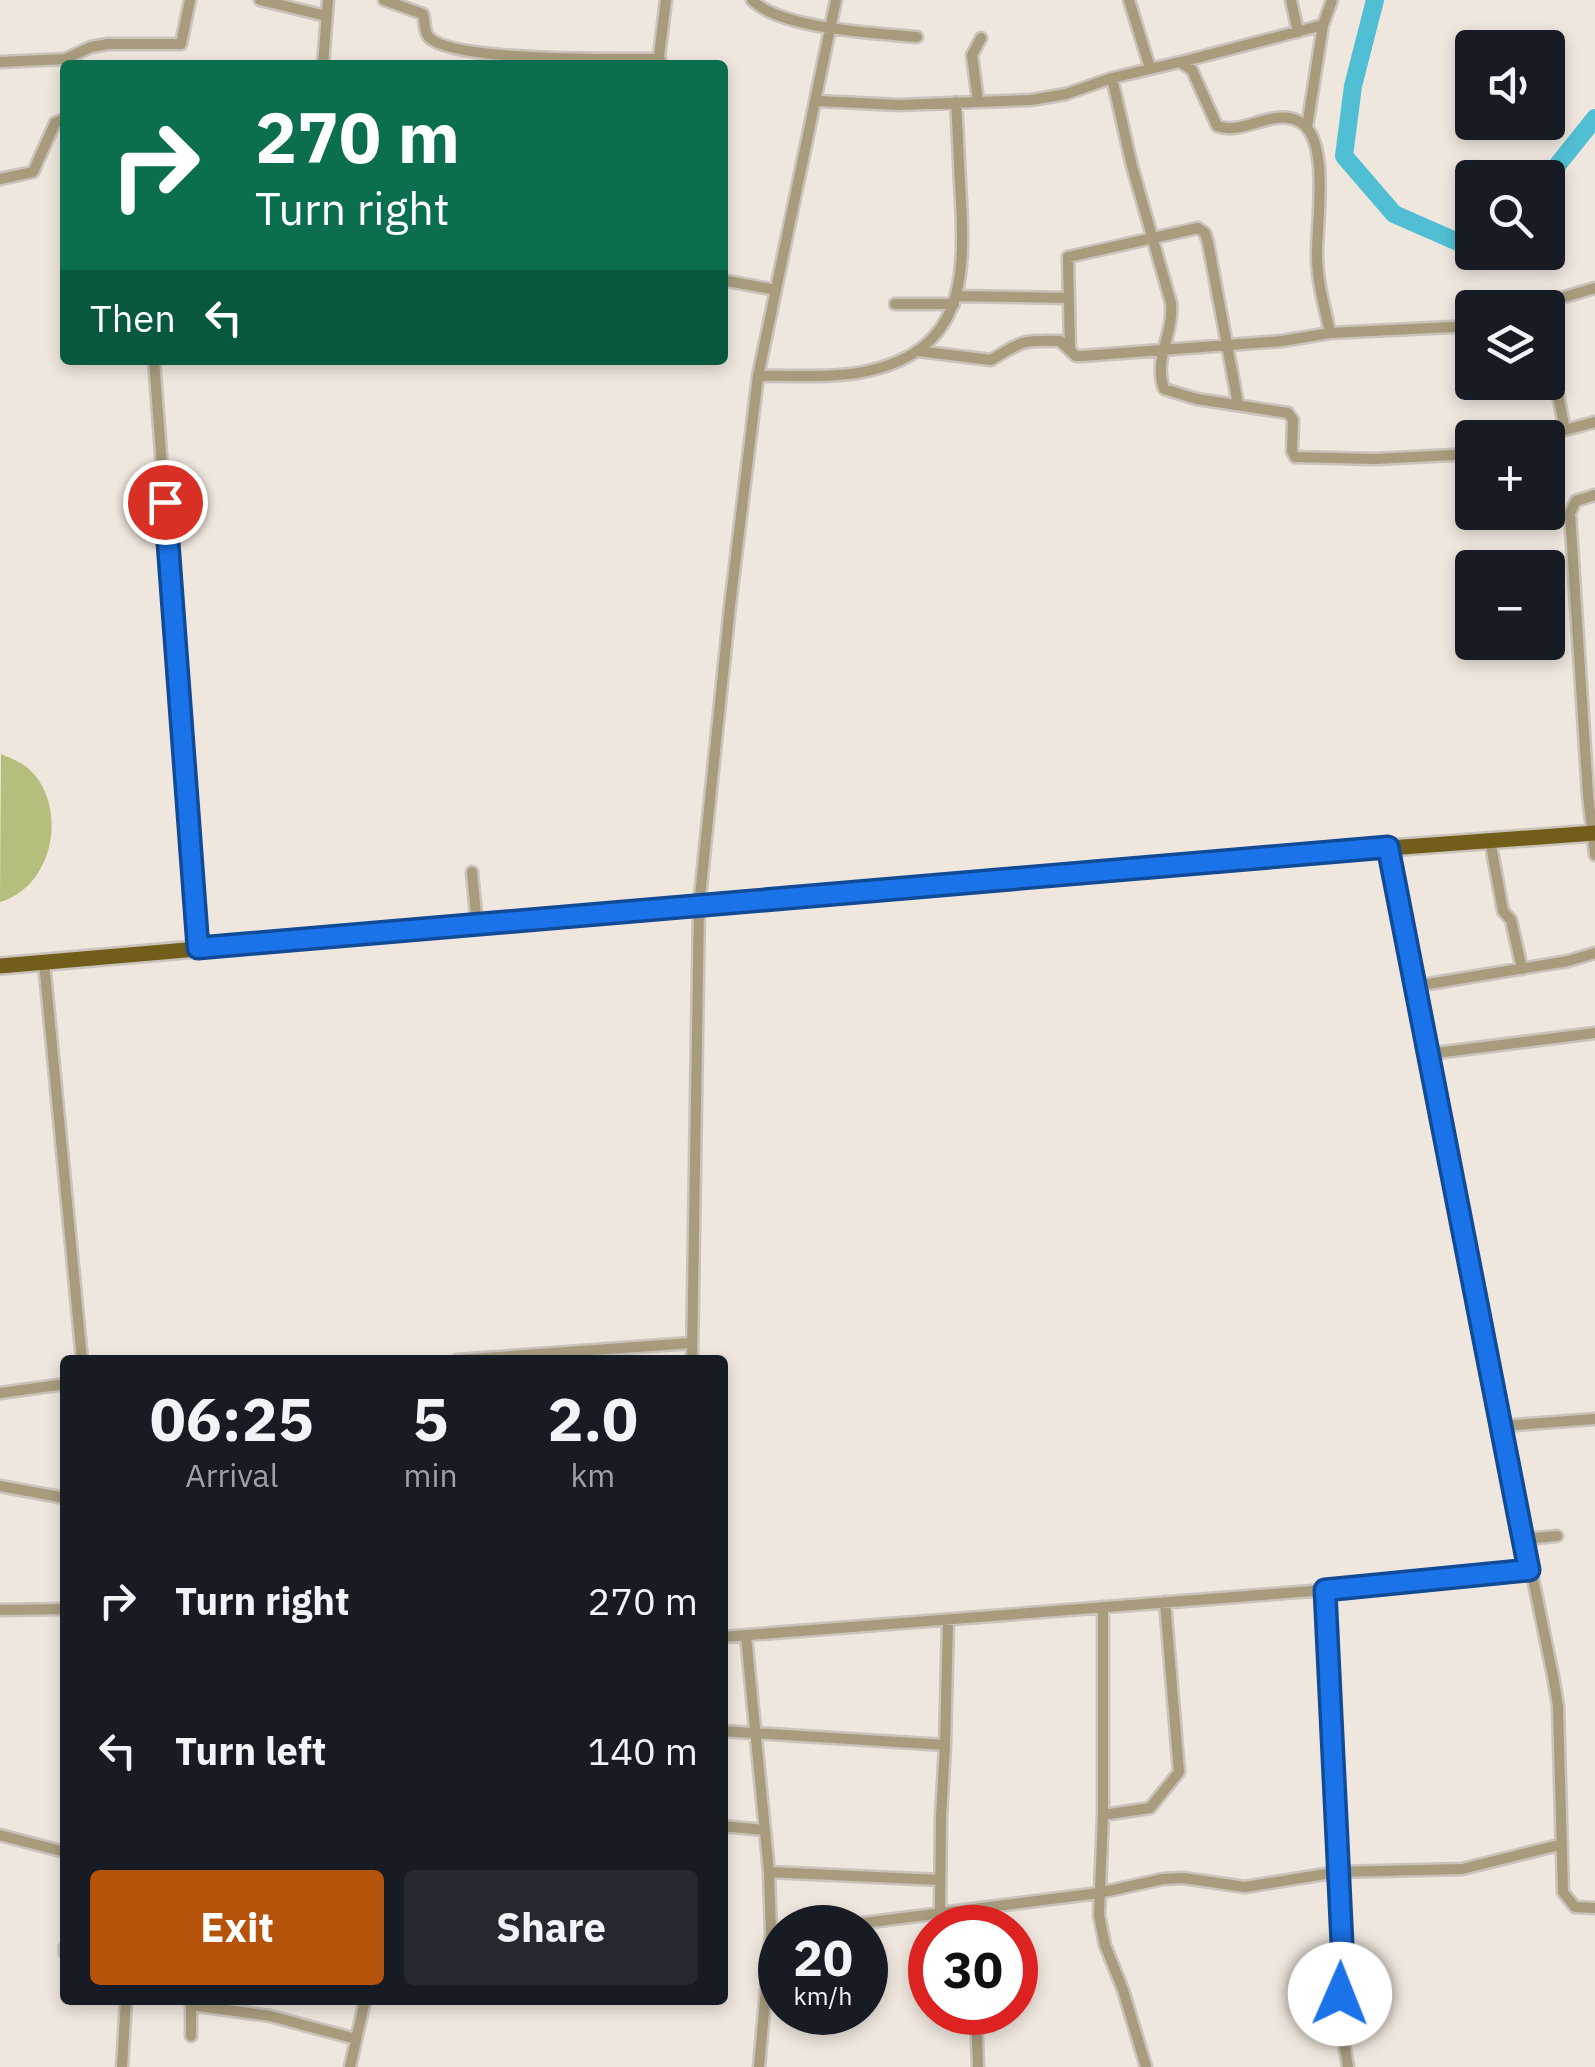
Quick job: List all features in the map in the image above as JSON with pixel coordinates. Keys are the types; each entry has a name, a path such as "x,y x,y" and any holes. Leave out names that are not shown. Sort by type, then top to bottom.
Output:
{"main road":[{"path":"0,966 1388,847 1593,833"}],"street":[{"path":"0,62 65,59 108,44 181,44 190,0"},
{"path":"260,0 326,16"},
{"path":"322,60 328,0"},
{"path":"384,0 424,14 427,34 434,41 471,51 608,60"},
{"path":"659,60 666,0"},
{"path":"752,0 766,12 830,28 917,37"},
{"path":"692,1355 699,906 758,376 836,0"},
{"path":"1129,0 1150,68"},
{"path":"1291,0 1298,32"},
{"path":"1307,128 1323,25 1332,0"},
{"path":"818,101 899,105 1031,100 1323,25"},
{"path":"978,101 972,55 981,38"},
{"path":"1180,62 1192,70 1217,126 1232,129 1278,118 1291,119 1307,128 1313,137 1319,172 1317,258 1330,333"},
{"path":"1112,78 1171,304 1170,326 1162,351 1160,378 1164,390 1291,416 1292,451 1298,458 1455,455"},
{"path":"758,376 872,370 918,352 934,337 956,300 964,257 956,102"},
{"path":"0,180 33,172 55,123 60,122"},
{"path":"1070,348 1068,257 1190,228 1205,233 1238,404"},
{"path":"728,281 776,290"},
{"path":"1565,297 1595,288"},
{"path":"895,304 1068,298"},
{"path":"918,352 992,360 1010,345 1060,341 1076,356 1082,356 1282,341 1330,333 1455,327"},
{"path":"154,365 198,948"},
{"path":"1565,430 1595,422"},
{"path":"1595,495 1576,501 1570,513 1595,855"},
{"path":"1490,840 1503,912 1511,920 1522,968"},
{"path":"1388,847 1558,1706 1559,1845 1565,1898 1575,1907 1595,1908"},
{"path":"472,872 477,924"},
{"path":"1416,986 1595,953"},
{"path":"44,962 82,1355"},
{"path":"1428,1054 1595,1033"},
{"path":"527,1355 692,1343"},
{"path":"0,1392 60,1385"},
{"path":"1502,1426 1595,1419"},
{"path":"0,1486 60,1497"},
{"path":"1523,1539 1557,1536"},
{"path":"728,1638 1529,1570"},
{"path":"1325,1590 1342,1944 1339,2012 1348,2067"},
{"path":"1102,1814 1150,1808 1180,1772 1165,1602"},
{"path":"1103,1607 1099,1916 1146,2067"},
{"path":"0,1610 60,1609"},
{"path":"940,1905 948,1620"},
{"path":"746,1636 772,1905"},
{"path":"728,1730 945,1745"},
{"path":"728,1827 764,1830"},
{"path":"0,1835 60,1851"},
{"path":"1008,1905 1099,1893 1163,1879 1245,1887 1338,1872 1462,1870 1559,1845"},
{"path":"769,1872 940,1880"},
{"path":"122,2067 126,2005"},
{"path":"190,2036 192,2005"},
{"path":"197,2005 270,2016 356,2039"},
{"path":"350,2067 364,2005"},
{"path":"759,2067 763,2035"},
{"path":"977,2035 978,2067"}],"green space":[{"path":"1,754 29,769 41,785 52,823 50,844 33,880 0,902"}],"waterway":[{"path":"1375,0 1353,86 1344,156 1394,214 1455,241"},
{"path":"1561,160 1595,118"}],"route":[{"path":"165,502 198,948 1388,847 1529,1570 1325,1590 1342,1944 1340,1994"}]}
